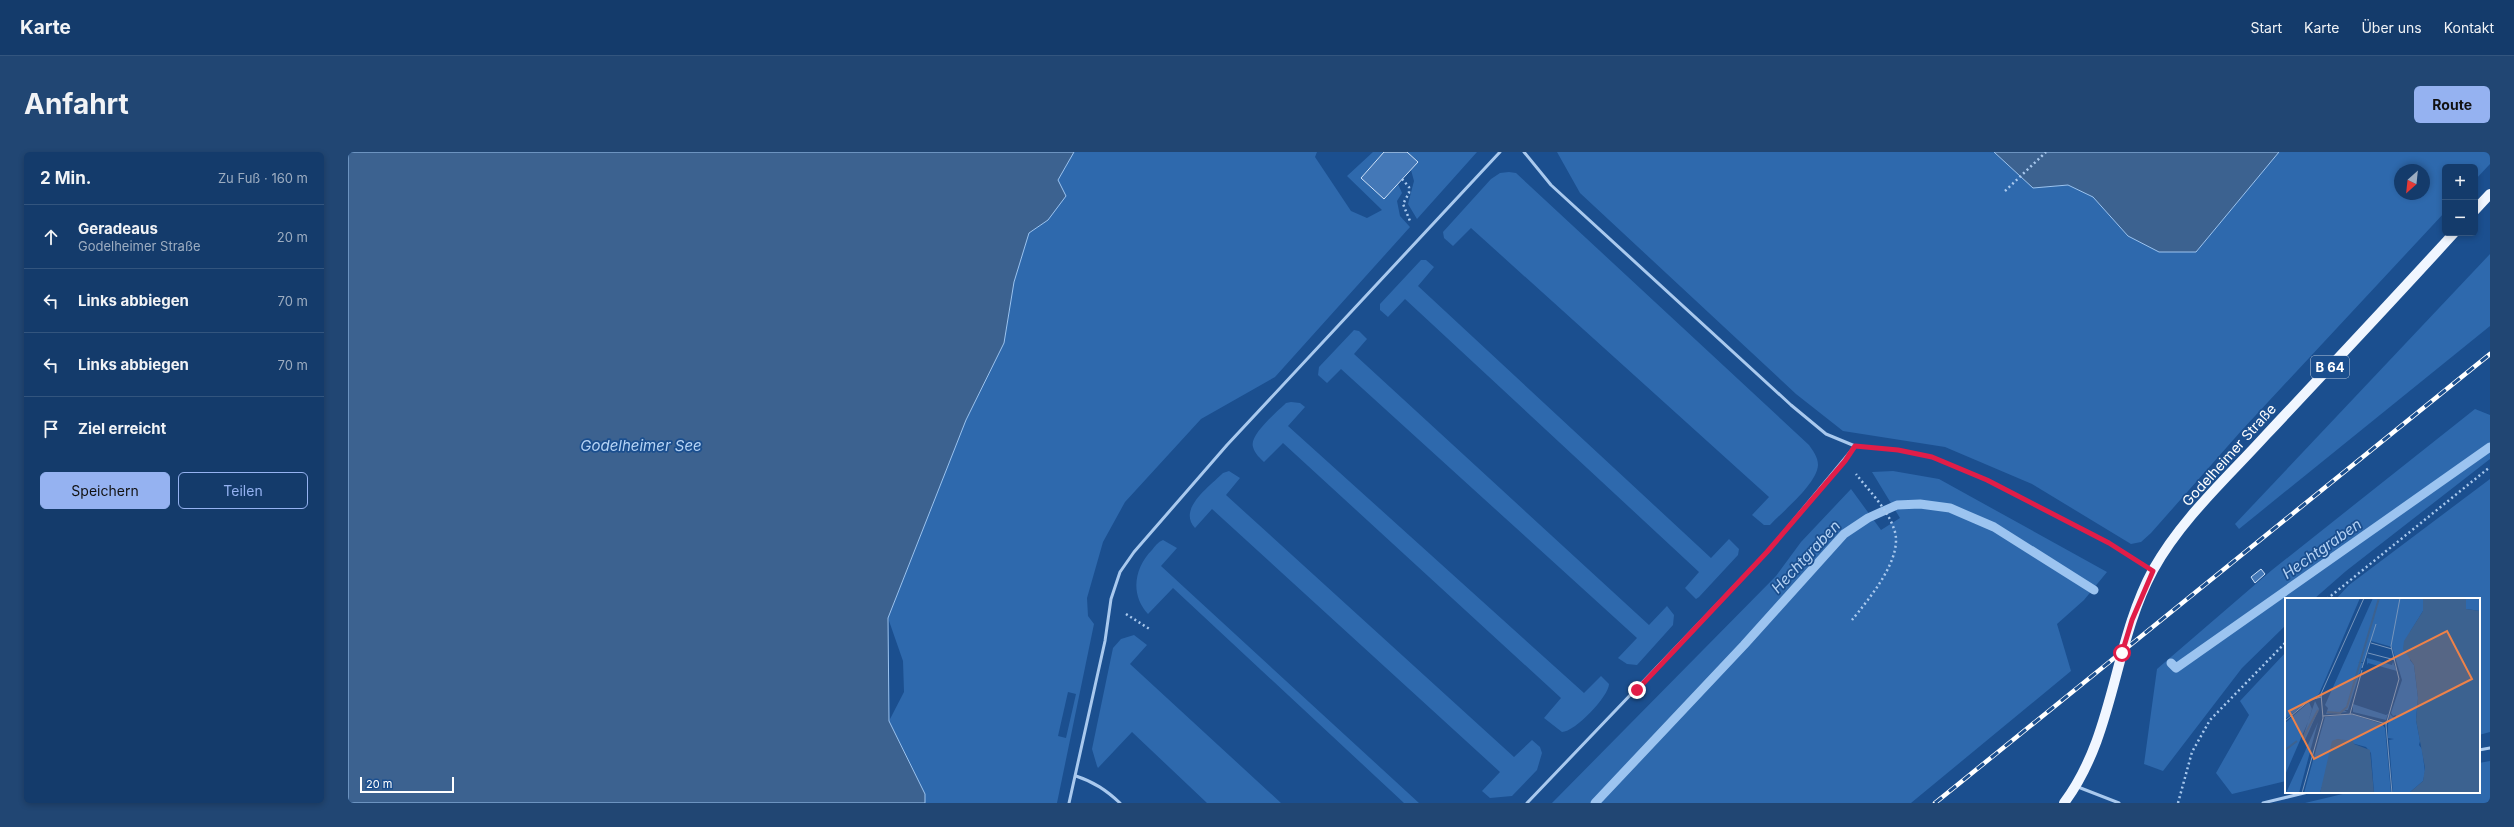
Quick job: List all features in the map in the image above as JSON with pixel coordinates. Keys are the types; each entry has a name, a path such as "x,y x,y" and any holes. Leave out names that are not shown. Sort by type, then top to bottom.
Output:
{"main road":[{"path":"2478,207 2490,194"},
{"name":"Godelheimer Straße","path":"2064,803 2077,786 2096,745 2132,620 2153,571 2171,543 2214,488 2451,236"}],"lane":[{"path":"1069,803 1105,641 1109,609 1120,572 1148,534 1227,445 1500,152"},
{"path":"1524,152 1550,185 1791,405 1826,434 1855,446 1898,450 1932,457 1987,480 2082,529 2153,571"},
{"path":"1527,803 1747,573 1845,461 1855,446"},
{"path":"2480,750 2490,748"},
{"path":"1076,776 1106,790 1120,803"},
{"path":"2077,786 2119,803"},
{"path":"2263,803 2304,793"}],"path":[{"path":"2005,191 2046,152"},
{"path":"1402,179 1409,187 1408,194 1403,204 1404,211 1421,237"},
{"path":"1845,461 1878,502 1890,519 1895,530 1892,558 1882,581 1852,620"},
{"path":"2329,598 2490,467"},
{"path":"1109,609 1126,614 1151,630"},
{"path":"2178,803 2192,752 2210,720 2285,643"}],"shaded area":[{"path":"1074,152 1317,152 1315,157 1351,211 1367,218 1382,210 1347,176 1373,152 1384,152 1361,178 1384,199 1398,184 1402,193 1397,201 1400,216 1410,227 1275,377 1201,419 1125,502 1103,542 1087,598 1088,616 1094,624 1057,803 925,803 925,794 889,721 904,692 903,661 888,618 966,420 1004,343 1014,282 1029,233 1048,220 1058,180","holes":["1068,692 1076,694 1066,738 1058,736"]},
{"path":"1407,152 1477,152 1417,219 1408,204 1414,181 1411,170 1418,162"},
{"path":"1557,152 1994,152 2033,188 2068,185 2093,197 2128,236 2196,252 2279,152 2490,152 2490,164 2478,177 2478,164 2442,164 2442,215 2242,430 2151,533 2141,542 2131,544 2032,484 1945,447 1843,431 1796,394 1580,193"},
{"path":"1500,173 1516,173 1809,445 1817,459 1818,465 1816,472 1806,489 1770,525 1764,525 1752,515 1769,497 1471,228 1453,246 1444,238 1443,232 1491,179"},
{"path":"2490,254 2490,326 2239,529 2235,524"},
{"path":"1421,260 1426,260 1434,267 1418,286 1711,558 1729,539 1739,549 1738,555 1699,597 1696,599 1685,588 1699,572 1405,299 1388,317 1380,310 1380,304"},
{"path":"1354,330 1359,331 1367,339 1354,354 1649,625 1667,606 1674,615 1673,625 1637,665 1627,664 1618,658 1637,638 1341,369 1327,383 1318,375 1319,367"},
{"path":"1286,403 1300,403 1305,407 1288,426 1584,693 1601,676 1609,684 1608,690 1598,704 1583,720 1568,730 1562,732 1544,718 1561,698 1283,443 1264,462 1259,457 1253,447 1255,436 1276,412"},
{"path":"2475,409 2490,415 2490,459 2346,571 2315,598 2285,598 2285,626 2242,668 2163,771 2144,764 2157,669 2272,570"},
{"path":"1229,471 1240,478 1226,495 1514,757 1532,740 1540,747 1542,753 1537,770 1512,796 1490,798 1482,791 1500,772 1212,509 1195,528 1191,521 1190,513 1197,498 1223,473"},
{"path":"1893,471 1939,479 2107,572 2084,600 2057,624 2071,671 1911,803 1552,803 1776,576 1801,542 1851,489 1881,530 1900,518 1872,472"},
{"path":"2490,479 2490,732 2480,735 2480,598 2337,598 2349,585"},
{"path":"1163,540 1177,548 1161,566 1419,803 1404,803 1173,588 1148,614 1138,599 1136,582 1141,565 1146,557 1157,544"},
{"path":"1134,635 1147,645 1130,664 1281,803 1207,803 1132,732 1098,768 1092,749 1113,648 1121,639"},
{"path":"2285,653 2285,781 2232,794 2216,773 2249,715 2240,701"},
{"path":"2490,761 2490,803 2305,803 2347,793 2480,793 2480,763"}],"water":[{"name":"Godelheimer See","path":"348,152 1074,152 1058,180 1066,196 1048,220 1029,233 1014,282 1004,343 966,420 888,618 889,721 925,794 925,803 348,803"},
{"path":"1994,152 2279,152 2196,252 2159,252 2128,236 2093,197 2068,185 2033,188"}],"building":[{"path":"1384,152 1407,152 1418,162 1384,199 1361,178"},
{"path":"2261,569 2265,574 2255,583 2251,577"}],"waterway":[{"name":"Hechtgraben","path":"2171,663 2176,668 2490,447"},
{"name":"Hechtgraben","path":"1595,803 1744,645 1844,534 1868,518 1897,505 1920,504 1950,508 1994,527 2094,590"}],"railway":[{"path":"1935,803 2490,354"}],"route":[{"path":"1637,690 1767,552 1845,461 1855,446 1898,450 1932,457 1987,480 2109,543 2153,571 2132,620 2122,653"}]}
